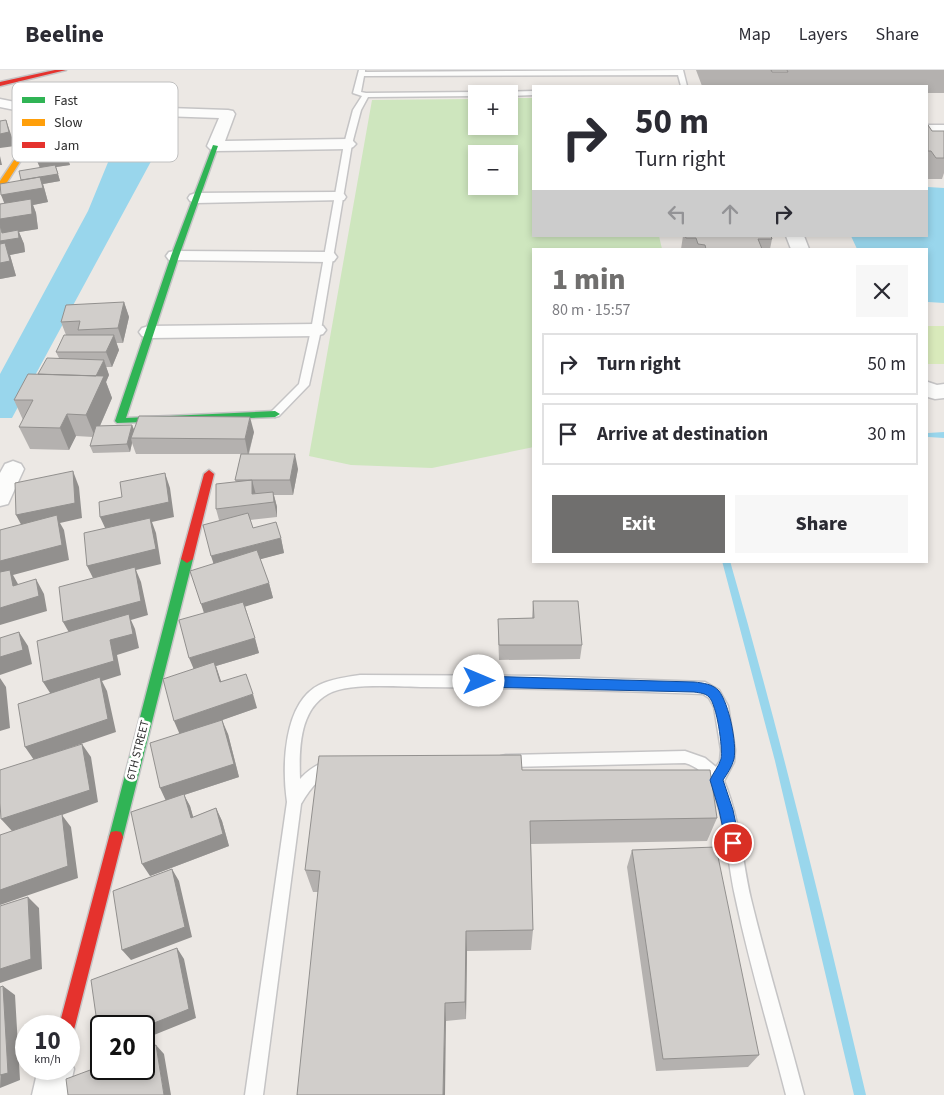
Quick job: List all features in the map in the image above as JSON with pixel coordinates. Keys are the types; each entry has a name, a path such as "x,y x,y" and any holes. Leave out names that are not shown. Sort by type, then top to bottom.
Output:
{"main road":[{"path":"0,84 37,70"},
{"path":"0,84 63,70"},
{"path":"215,146 175,256 120,421 276,414"},
{"path":"0,187 16,162"},
{"name":"6TH STREET","path":"70,1015 209,474"}],"street":[{"path":"178,112 228,114 215,146 348,144"},
{"path":"928,129 944,129"},
{"path":"196,198 338,197"},
{"path":"175,256 328,257"},
{"path":"149,332 316,330"},
{"path":"928,389 935,392 944,391"},
{"path":"0,498 13,469"},
{"path":"50,1095 53,1080"}],"lane":[{"path":"468,94 366,95 357,93 361,72 680,72 684,85"},
{"path":"518,93 532,93"},
{"path":"276,414 304,385 316,330 348,144 358,110 366,95"},
{"path":"254,1095 294,803 294,748 300,715 310,700 322,691 337,685 360,681 539,682 705,688 714,694 721,706 728,750 727,762 716,780"},
{"path":"486,761 686,757 696,759 706,767 716,780 726,810 742,894 795,1095"},
{"path":"294,803 303,786 317,771 346,761"}],"green space":[{"path":"518,98 532,98 532,237 659,237 662,248 532,248 532,447 432,468 351,465 309,456 372,100 468,99 468,135 518,135"},
{"path":"928,326 944,326 944,364 928,364"}],"water":[{"path":"108,162 151,162 12,418 0,418 0,374 88,211"},
{"path":"928,187 944,188 944,303 928,302 928,248 857,248 851,237 928,237"}],"building":[{"path":"771,70 787,70 788,72 772,72"},
{"path":"6,120 9,132 0,134 0,121"},
{"path":"928,125 932,131 944,131 944,158 936,158 931,151 928,151"},
{"path":"55,165 58,174 21,180 19,171"},
{"path":"40,177 43,188 1,195 0,184"},
{"path":"31,199 32,214 0,219 0,204"},
{"path":"0,225 2,233 18,230 19,238 0,241"},
{"path":"771,237 772,239 758,239 762,248 706,248 705,245 698,244 696,238 686,238"},
{"path":"5,243 10,261 0,263 0,244"},
{"path":"124,302 118,328 78,330 80,321 61,322 66,305"},
{"path":"64,335 114,335 106,352 56,352"},
{"path":"47,358 104,360 96,376 38,374"},
{"path":"28,374 104,376 86,415 67,414 60,428 19,427 33,400 14,400"},
{"path":"139,416 250,417 245,439 131,438"},
{"path":"132,425 127,444 90,446 96,426"},
{"path":"241,454 295,454 290,480 235,480"},
{"path":"73,471 75,503 16,515 15,483"},
{"path":"165,473 169,502 100,517 99,502 122,497 120,482"},
{"path":"252,480 252,494 273,492 274,502 216,509 216,484"},
{"path":"248,513 253,528 276,522 281,538 211,556 203,525"},
{"path":"57,515 62,545 0,561 0,530"},
{"path":"150,518 156,549 87,566 84,533"},
{"path":"257,550 269,583 201,604 190,571"},
{"path":"135,567 141,601 63,622 59,587"},
{"path":"10,570 13,586 36,579 39,596 0,608 0,572"},
{"path":"533,601 578,601 582,645 499,645 498,619 534,618"},
{"path":"243,602 255,638 189,658 179,620"},
{"path":"129,614 133,634 110,640 114,661 43,682 37,641"},
{"path":"19,632 23,650 0,657 0,638"},
{"path":"214,662 220,682 246,674 253,694 174,721 163,679"},
{"path":"100,677 108,719 25,747 18,704"},
{"path":"222,720 234,764 160,788 150,743"},
{"path":"82,744 90,790 1,819 0,770"},
{"path":"521,755 522,770 710,770 717,818 530,821 533,930 466,931 465,1002 445,1003 443,1095 297,1095 320,871 305,870 319,756"},
{"path":"184,794 191,818 216,808 223,834 142,864 131,812"},
{"path":"62,814 68,866 0,890 0,835"},
{"path":"716,847 759,1055 663,1059 632,850"},
{"path":"172,869 185,927 122,950 113,891"},
{"path":"28,897 31,959 0,969 0,906"},
{"path":"177,948 189,1009 155,1023 155,1015 96,1015 91,980"},
{"path":"3,986 8,1073 0,1075 0,987"},
{"path":"155,1045 164,1095 68,1095 66,1080 80,1080 80,1074 90,1070 90,1080 155,1080"}],"waterway":[{"path":"928,435 944,435"},
{"path":"727,563 780,761 860,1095"}],"traffic: fast":[{"path":"215,146 175,256 120,421 275,414"},
{"path":"116,837 187,559"}],"traffic: slow":[{"path":"0,187 16,162"}],"traffic: jam":[{"path":"0,84 63,70"},
{"path":"187,559 209,474"},
{"path":"70,1015 116,837"}],"route":[{"path":"479,681 705,688 714,694 721,706 728,750 727,762 716,780 726,810 733,843"}]}
